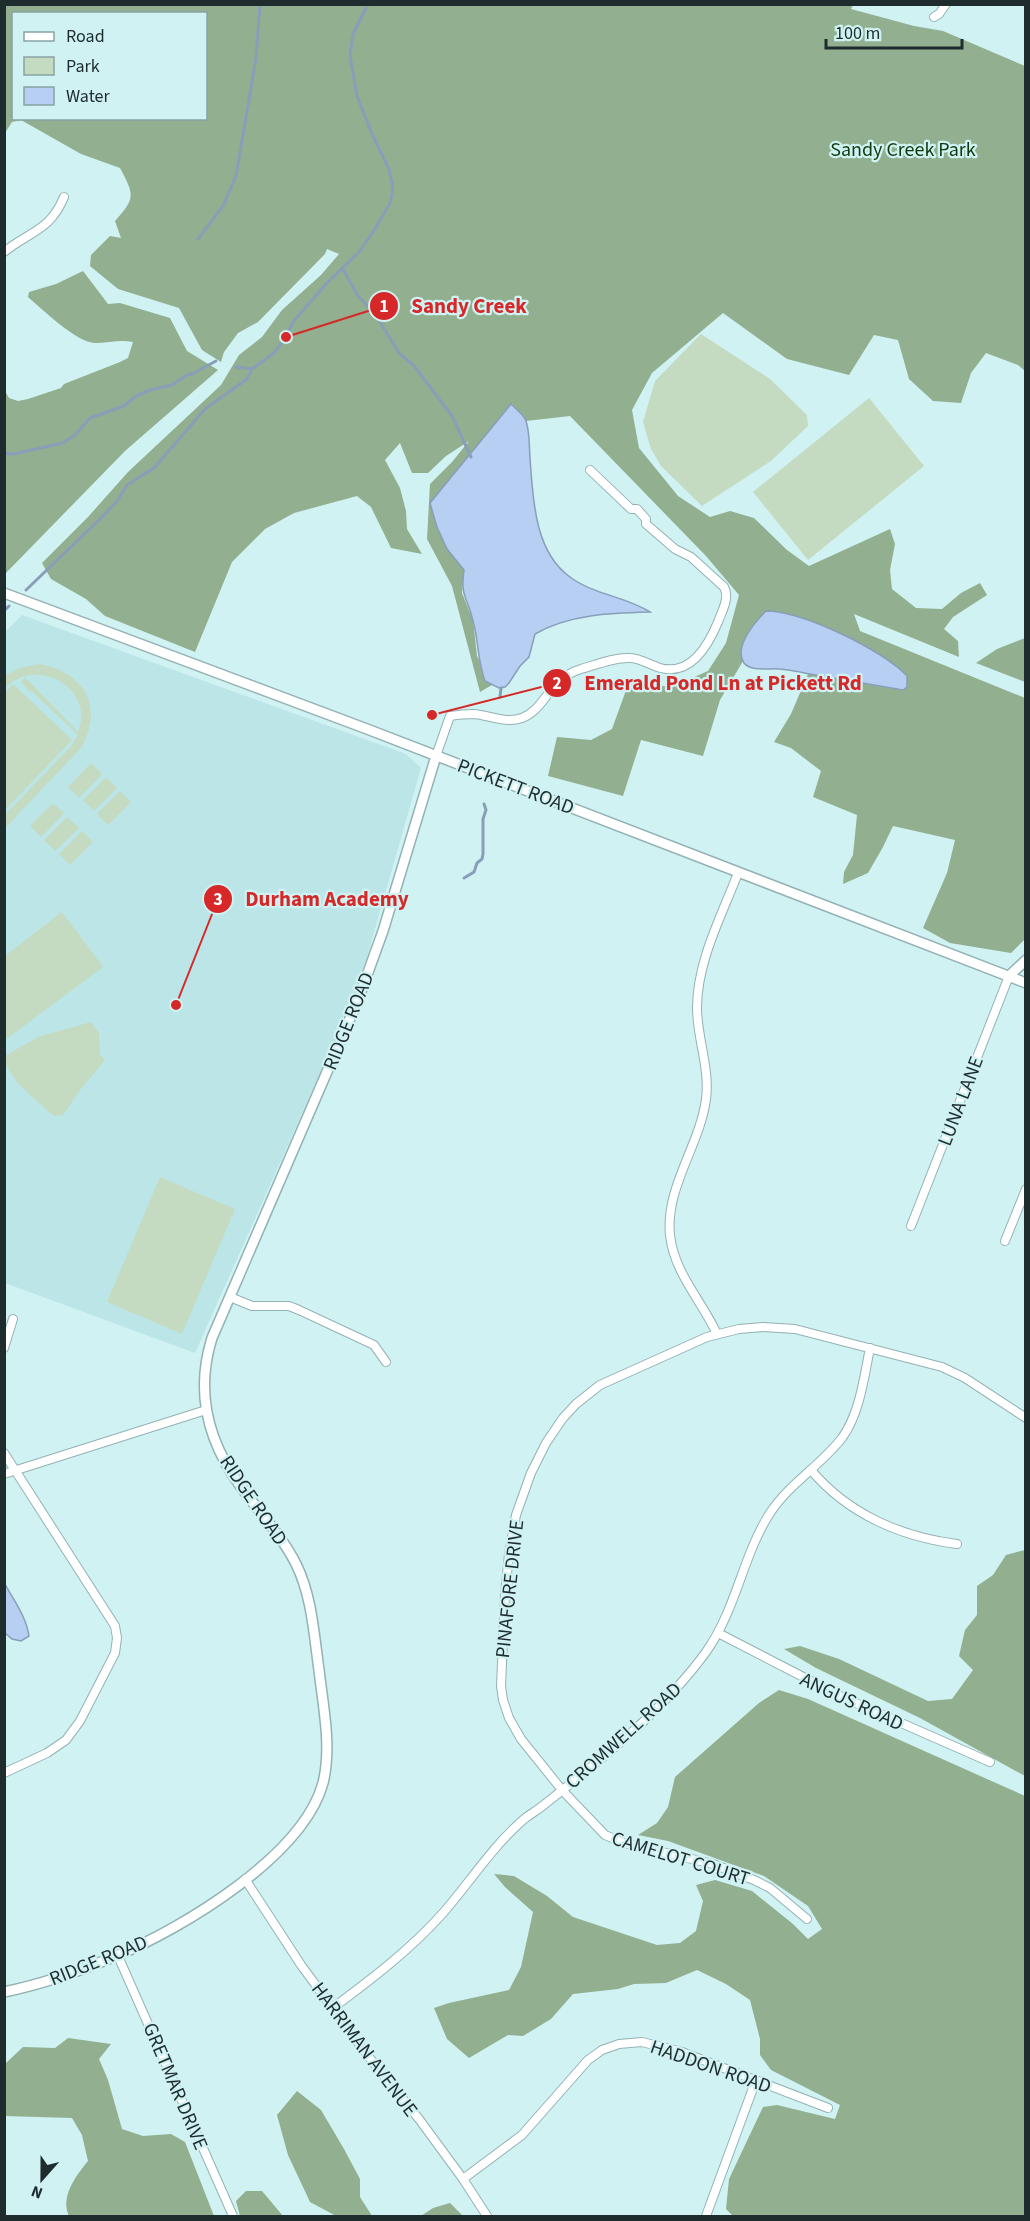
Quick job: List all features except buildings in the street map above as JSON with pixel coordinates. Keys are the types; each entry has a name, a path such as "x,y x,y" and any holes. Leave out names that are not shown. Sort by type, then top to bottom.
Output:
{"street":[{"path":"934,17 946,4"},
{"path":"4,252 51,220 58,212 64,197"},
{"path":"436,756 450,716 472,714 520,719 535,710 561,679 578,670 627,657 665,669 683,668 695,659 713,634 726,604 724,587 691,557 675,549 654,531 646,524 637,509 631,509 590,470"},
{"name":"PICKETT ROAD","path":"4,593 1026,983"},
{"name":"RIDGE ROAD","path":"4,1992 51,1980 118,1956 181,1922 245,1879 280,1850 301,1828 319,1793 325,1772 326,1730 314,1637 301,1575 277,1533 240,1486 223,1459 206,1410 203,1385 205,1364 212,1338 367,976 436,756"},
{"path":"717,1334 681,1270 673,1249 670,1225 677,1188 700,1125 706,1098 706,1070 698,1021 700,978 738,873"},
{"path":"1009,976 1026,960"},
{"name":"LUNA LANE","path":"911,1226 1009,976"},
{"path":"1005,1240 1026,1189"},
{"path":"230,1296 252,1306 289,1306 299,1310 374,1344 386,1362"},
{"path":"4,1348 13,1319"},
{"name":"PINAFORE DRIVE","path":"562,1790 521,1739 509,1718 503,1700 501,1666 509,1554 519,1502 546,1443 576,1404 601,1384 717,1334 740,1329 782,1327 811,1332 926,1362 955,1372 1026,1418"},
{"name":"CROMWELL ROAD","path":"334,2007 369,1981 424,1934 509,1834 626,1736 671,1694 706,1652 727,1617 761,1527 782,1496 833,1448 846,1431 857,1405 870,1348"},
{"path":"4,1473 206,1410"},
{"path":"4,1453 115,1626 117,1638 115,1653 110,1665 80,1721 66,1740 47,1753 4,1773"},
{"path":"811,1470 837,1497 869,1518 922,1538 957,1544"},
{"name":"ANGUS ROAD","path":"718,1633 852,1701 990,1762"},
{"name":"CAMELOT COURT","path":"562,1790 599,1831 613,1840 713,1864 754,1880 770,1888 807,1919"},
{"name":"HARRIMAN AVENUE","path":"245,1879 301,1965 368,2056 419,2119 463,2179 487,2217"},
{"name":"GRETMAR DRIVE","path":"118,1956 233,2217"},
{"name":"HADDON ROAD","path":"463,2179 512,2144 588,2060 609,2047 619,2044 642,2042 663,2046 828,2108"},
{"path":"706,2217 756,2080"}],"shaded area":[{"path":"22,615 406,754 421,768 367,957 329,1053 195,1353 5,1283 4,633"}],"green space":[{"name":"Sandy Creek Park","path":"5,5 853,5 851,9 914,26 943,31 1025,66 1025,371 1018,365 986,353 971,373 961,403 933,401 909,379 898,340 874,335 849,375 787,359 723,313 652,373 632,410 639,448 678,496 710,517 730,511 754,518 787,550 809,566 890,529 895,544 890,570 892,589 916,608 942,609 961,593 980,583 987,595 953,617 944,629 958,641 959,657 854,614 860,631 1025,698 1025,939 1011,953 950,943 923,928 947,873 955,840 893,826 868,873 843,884 844,872 853,855 857,815 813,797 821,771 791,748 774,742 791,714 808,674 901,690 742,650 743,661 720,700 703,756 641,740 623,796 548,776 557,737 591,740 612,729 629,682 672,687 708,671 726,643 739,595 706,556 570,416 526,421 512,404 447,549 464,570 462,593 473,620 477,656 492,685 480,692 452,586 427,539 430,484 469,441 446,456 428,473 412,473 400,443 385,460 400,488 406,511 407,529 422,554 391,548 371,507 357,496 294,513 265,529 232,562 195,652 105,616 86,599 51,579 42,563 88,517 128,472 221,385 239,355 262,337 282,310 321,275 339,254 327,249 325,254 258,322 238,333 224,352 221,362 202,350 179,308 118,289 90,266 91,255 110,236 121,238 115,221 131,196 120,168 81,154 21,120 12,122 5,133"},
{"path":"83,271 108,304 120,303 170,318 187,351 218,370 125,451 5,574 5,391 9,398 18,401 61,388 64,384 128,358 133,342 88,342 60,324 28,297 29,292 56,284"},
{"path":"701,334 770,379 807,415 808,426 771,461 702,506 661,466 651,449 643,422 655,381"},
{"path":"869,398 924,466 808,560 753,492"},
{"path":"1025,638 1025,682 976,663 997,649"},
{"path":"38,664 67,674 85,693 90,705 91,718 88,733 81,748 5,828 5,815 71,746 78,735 33,692 30,692 21,682 25,677 5,688 6,675 20,668","holes":["47,676 71,690 79,702 81,716 78,732 25,677"]},
{"path":"13,684 72,740 5,810 5,693"},
{"path":"91,763 102,774 79,798 68,787"},
{"path":"106,777 117,788 94,811 83,800"},
{"path":"120,791 131,802 108,825 97,814"},
{"path":"53,803 64,813 41,837 30,826"},
{"path":"67,817 79,828 55,851 44,840"},
{"path":"82,831 93,842 70,865 59,854"},
{"path":"62,912 103,967 5,1040 5,956"},
{"path":"91,1022 99,1033 100,1055 105,1060 63,1115 54,1116 17,1081 6,1064 5,1056 38,1037"},
{"path":"160,1177 235,1209 182,1334 107,1302"},
{"path":"1025,1550 1025,1776 920,1718 816,1668 784,1649 800,1646 839,1659 928,1701 952,1699 973,1670 959,1656 965,1630 977,1615 977,1586 993,1575 1006,1555"},
{"path":"779,1690 808,1699 1025,1796 1025,2216 733,2216 726,2209 729,2179 763,2107 777,2105 835,2119 840,2105 771,2070 760,2055 760,2039 750,2000 726,1984 697,1970 666,1983 634,1984 618,1989 573,1994 551,2019 523,2036 508,2035 469,2058 447,2039 434,2008 509,1990 521,1967 533,1912 494,1874 514,1876 547,1896 573,1917 657,1945 680,1943 696,1931 703,1901 696,1885 715,1880 752,1891 808,1939 822,1929 808,1906 764,1876 668,1841 638,1835 657,1823 668,1807 675,1777 759,1703"},
{"path":"68,2038 111,2044 99,2059 108,2080 122,2129 143,2136 171,2134 185,2142 214,2216 69,2216 66,2201 68,2194 74,2180 88,2161 82,2135 72,2118 4,2116 6,2063 23,2047 55,2048"},
{"path":"297,2091 321,2110 360,2179 360,2197 372,2216 336,2216 310,2202 288,2155 277,2115"},
{"path":"246,2191 262,2191 283,2216 240,2216 236,2201"},
{"path":"450,2203 463,2216 421,2216 433,2208"}],"water":[{"path":"511,404 526,421 534,506 542,538 549,553 558,566 579,583 650,612 591,616 548,627 535,634 529,657 509,683 499,688 485,681 475,629 464,592 464,570 447,549 430,503"},
{"path":"766,611 800,618 861,644 896,666 907,676 907,687 903,690 789,670 756,669 747,666 741,657 743,642"},
{"path":"5,1584 22,1615 29,1636 21,1641 12,1639 5,1633"}],"waterway":[{"path":"198,239 223,206 236,176 256,58 260,4"},
{"path":"26,590 99,520 118,500 127,485 154,468 205,409 247,379 252,369 274,353 286,337 293,322 327,283 359,252 375,229 390,203 393,189 389,169 357,96 350,56 353,34 368,4"},
{"path":"343,269 358,296 375,314 399,353 414,366 452,416 471,457"},
{"path":"4,453 13,454 63,443 76,434 90,418 124,406 136,396 150,390 172,385 216,361"},
{"path":"236,367 252,369"},
{"path":"4,611 9,606"},
{"path":"500,697 501,688"},
{"path":"464,878 474,872 477,863 482,859 483,819 486,810 484,804"}],"place":[{"name":"Sandy Creek","path":"286,337"},
{"name":"Emerald Pond Ln at Pickett Rd","path":"432,715"},
{"name":"Durham Academy","path":"176,1005"}]}
